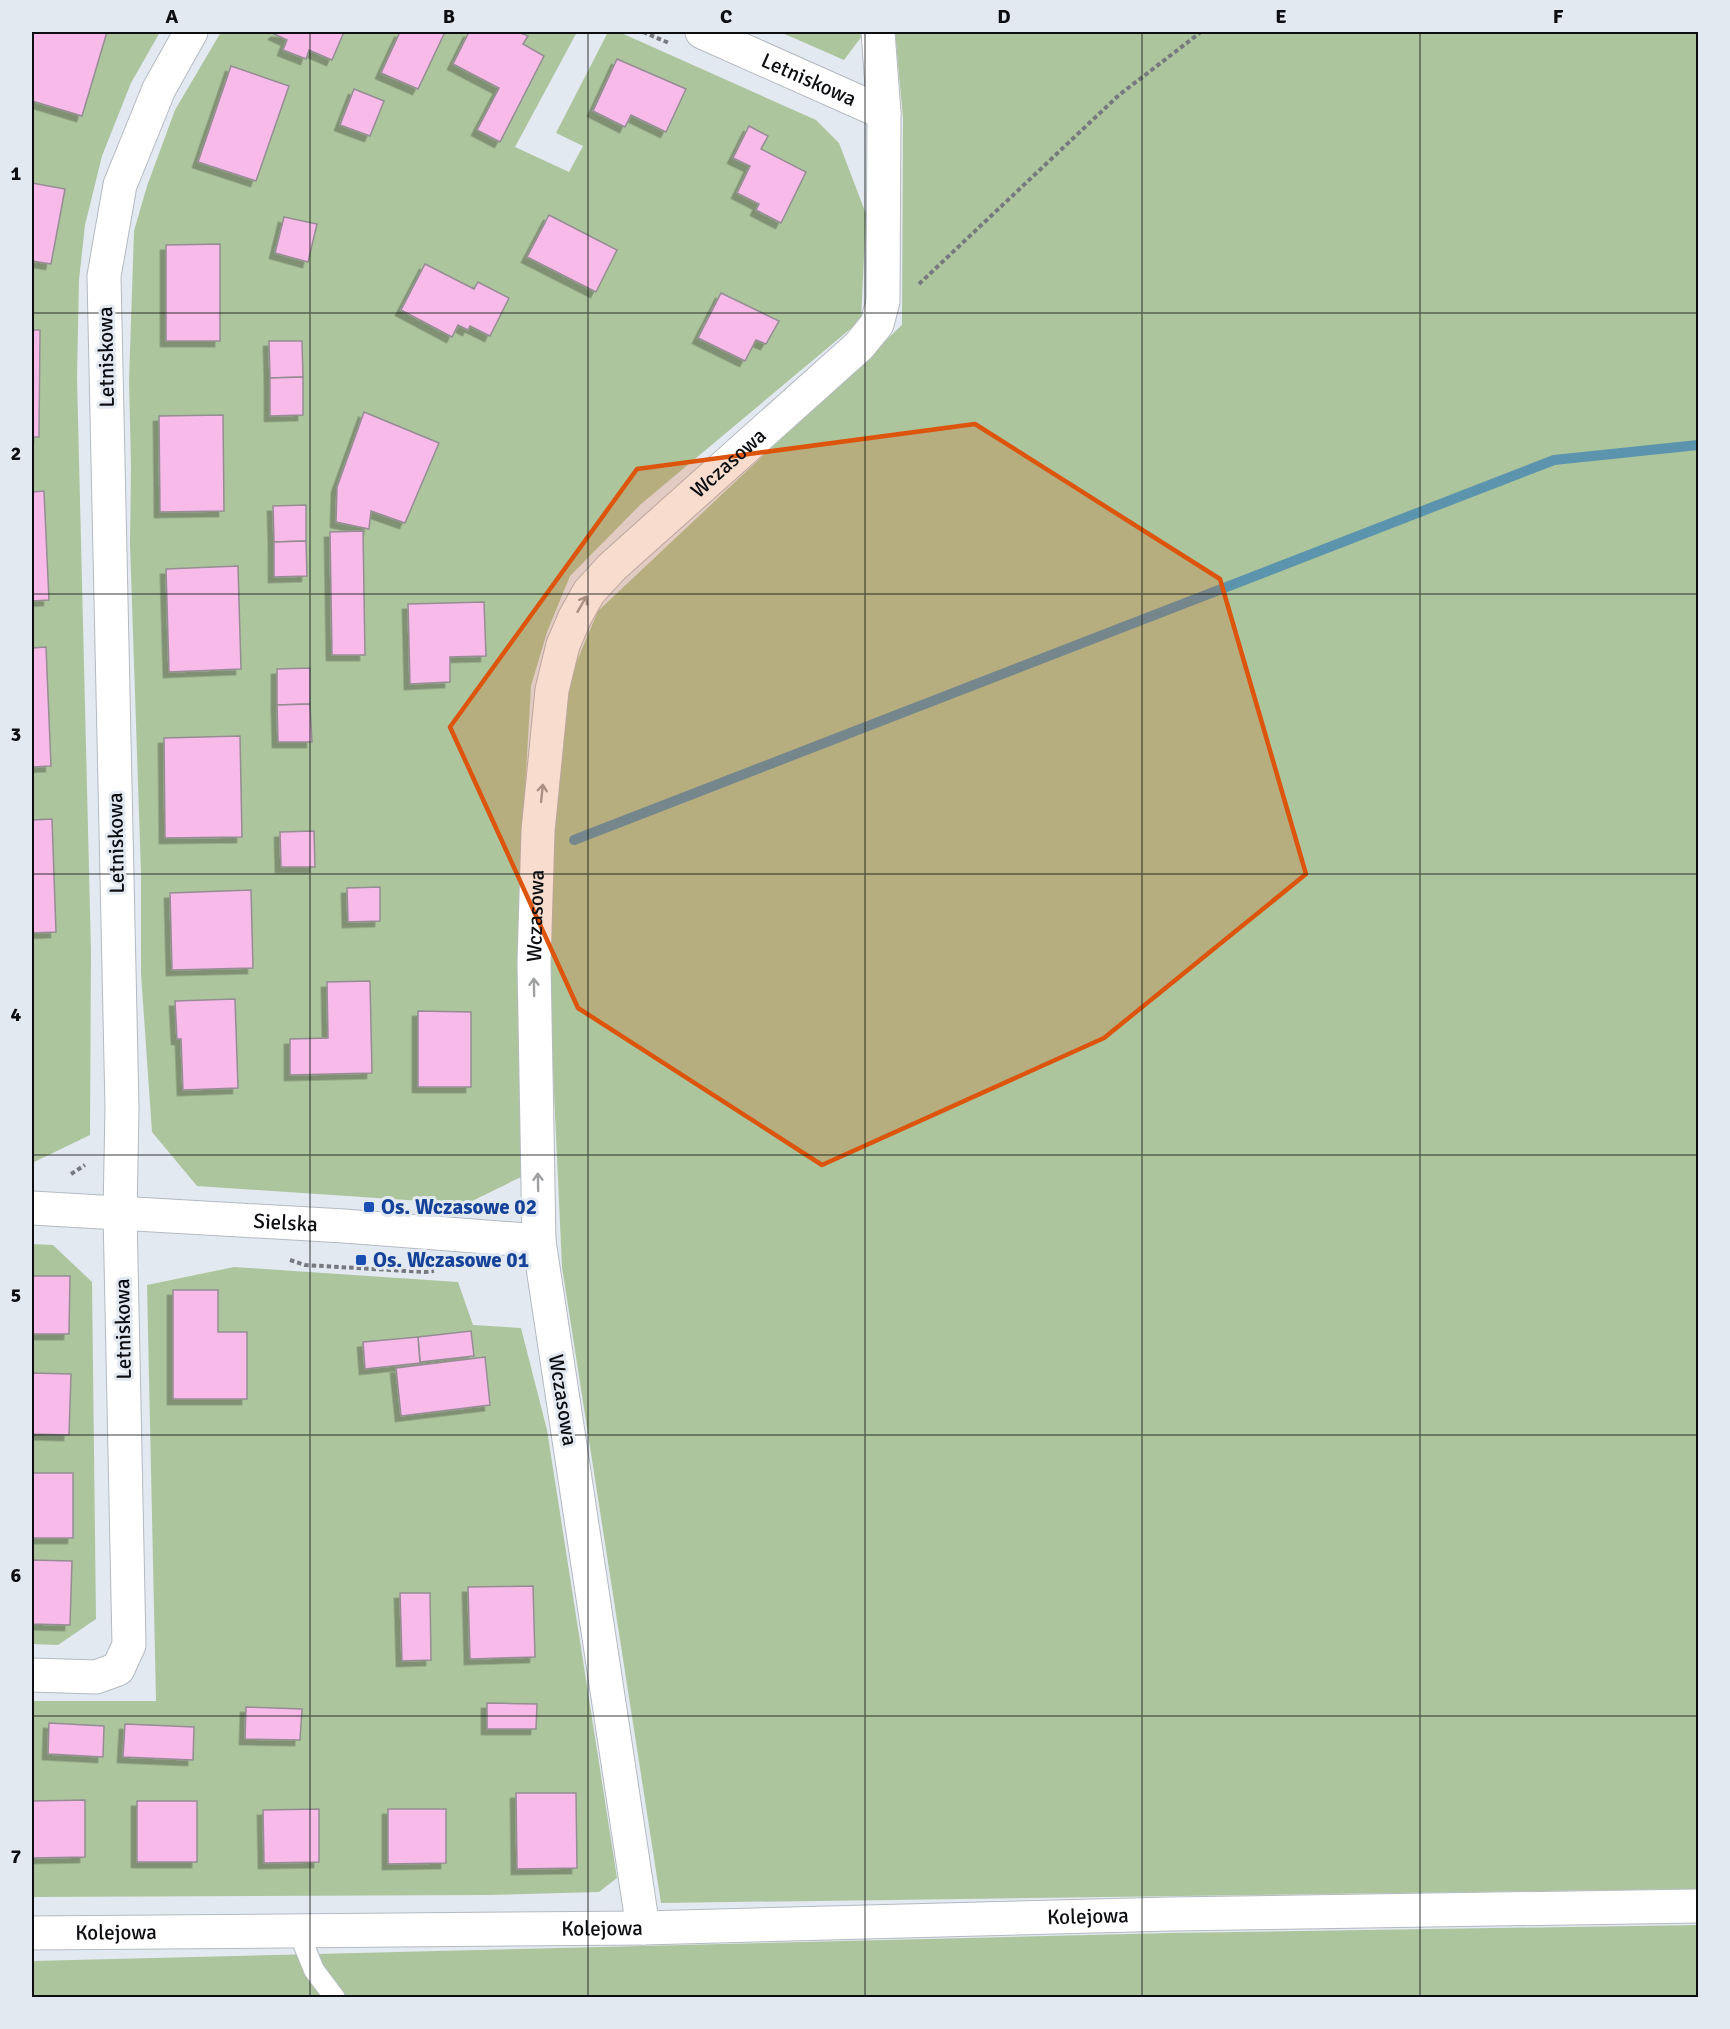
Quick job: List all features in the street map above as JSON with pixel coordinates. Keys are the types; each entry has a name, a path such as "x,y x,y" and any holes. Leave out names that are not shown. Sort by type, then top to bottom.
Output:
{"street":[{"name":"Letniskowa","path":"32,1675 96,1677 118,1669 129,1646 120,1213 122,1096 104,276 120,184 159,89 191,32"},
{"name":"Wczasowa","path":"643,1928 538,1241 534,963 537,842 552,690 562,645 589,592 612,567 859,346 877,324 883,301 884,113 878,32"},
{"name":"Letniskowa","path":"688,38 884,113"},
{"name":"Sielska","path":"32,1208 344,1226 538,1241"},
{"name":"Kolejowa","path":"32,1933 643,1928 1171,1914 1698,1906"}],"lane":[{"path":"298,1930 314,1970 334,1998"}],"path":[{"path":"642,32 688,38"},
{"path":"877,324 1119,96 1201,32"},
{"path":"64,1178 82,1169 88,1161"},
{"path":"283,1258 305,1265 425,1272 436,1270"}],"highlighted area":[{"path":"975,424 1220,579 1306,874 1104,1038 822,1165 578,1008 450,727 637,469"}],"green space":[{"path":"32,32 160,32 131,83 102,156 85,225 79,280 77,377 91,952 90,1135 32,1163"},
{"path":"221,32 577,32 515,147 569,172 583,146 556,133 608,32 619,32 816,120 839,143 866,214 861,320 641,504 570,576 547,632 531,686 522,842 523,1176 466,1204 197,1186 152,1132 141,974 141,873 130,544 129,381 134,231 147,186 175,110"},
{"path":"780,32 861,32 862,36 844,60"},
{"path":"895,32 1698,32 1698,1889 661,1903 562,1267 548,960 557,789 571,675 598,611 902,325 903,118"},
{"path":"32,1244 53,1245 92,1282 96,1619 58,1645 32,1644"},
{"path":"234,1267 458,1282 473,1325 521,1328 547,1430 617,1878 599,1892 489,1895 32,1897 32,1701 156,1701 147,1285"},
{"path":"1698,1925 1698,1997 32,1998 32,1961 1169,1933"}],"building":[{"path":"32,32 107,32 82,116 32,101"},
{"path":"276,32 344,32 332,60 309,50 306,59 283,50 287,40 274,34"},
{"path":"400,32 445,32 418,89 381,73"},
{"path":"469,32 518,32 528,36 523,44 544,56 500,142 477,130 499,88 453,64"},
{"path":"617,59 686,89 666,132 631,115 625,127 593,111"},
{"path":"231,66 289,86 256,181 198,162"},
{"path":"354,89 384,101 370,136 340,125"},
{"path":"749,126 768,136 761,149 806,172 781,223 756,210 759,204 737,193 750,166 733,158"},
{"path":"32,183 65,189 51,264 32,261"},
{"path":"549,215 617,250 596,292 527,257"},
{"path":"284,217 317,224 308,262 275,253"},
{"path":"220,244 220,341 166,341 166,245"},
{"path":"425,264 474,289 478,282 509,298 490,336 470,326 468,330 458,325 452,337 401,310"},
{"path":"721,293 779,321 766,344 756,340 745,361 698,338"},
{"path":"32,330 40,330 39,437 32,437"},
{"path":"269,341 302,341 303,377 270,378"},
{"path":"303,377 303,415 270,416 270,378"},
{"path":"364,412 439,443 405,523 371,511 369,529 336,522 337,487"},
{"path":"223,415 224,511 160,512 159,416"},
{"path":"44,491 49,600 32,601 32,492"},
{"path":"306,505 306,541 274,542 273,506"},
{"path":"363,531 365,655 332,655 330,532"},
{"path":"306,541 307,576 274,577 274,542"},
{"path":"238,566 241,669 169,672 166,569"},
{"path":"484,602 486,656 450,657 450,682 410,684 408,604"},
{"path":"46,647 51,766 32,767 32,648"},
{"path":"310,668 310,704 277,705 277,669"},
{"path":"310,704 312,742 278,742 277,705"},
{"path":"240,736 242,837 165,838 164,738"},
{"path":"52,819 56,932 32,933 32,820"},
{"path":"314,831 315,867 281,867 280,832"},
{"path":"380,887 380,921 348,922 347,888"},
{"path":"251,890 253,968 172,970 170,893"},
{"path":"370,981 372,1073 290,1075 290,1039 328,1038 327,982"},
{"path":"235,999 238,1088 183,1090 181,1039 177,1039 175,1001"},
{"path":"418,1011 471,1012 471,1087 418,1087"},
{"path":"32,1276 70,1276 69,1334 32,1334"},
{"path":"173,1290 218,1290 218,1332 247,1332 247,1399 173,1399"},
{"path":"471,1331 474,1356 420,1362 418,1337"},
{"path":"418,1337 420,1363 365,1369 363,1342"},
{"path":"485,1357 490,1405 401,1416 396,1368"},
{"path":"32,1373 71,1374 69,1435 32,1434"},
{"path":"32,1473 73,1473 73,1538 32,1538"},
{"path":"32,1560 72,1561 70,1625 32,1624"},
{"path":"533,1586 535,1657 470,1659 468,1587"},
{"path":"400,1593 430,1593 431,1660 402,1661"},
{"path":"487,1703 537,1704 536,1729 487,1729"},
{"path":"246,1707 302,1709 300,1740 245,1739"},
{"path":"49,1723 104,1726 103,1757 48,1754"},
{"path":"125,1724 194,1727 193,1760 123,1757"},
{"path":"516,1793 576,1793 577,1868 517,1869"},
{"path":"85,1800 85,1857 32,1858 32,1801"},
{"path":"137,1801 197,1801 197,1862 137,1862"},
{"path":"319,1809 319,1862 264,1863 263,1810"},
{"path":"388,1809 446,1809 446,1863 388,1864"}],"waterway":[{"path":"574,840 1554,460 1698,445"}],"place":[{"name":"Os. Wczasowe 02","path":"369,1207"},
{"name":"Os. Wczasowe 01","path":"361,1260"}]}
